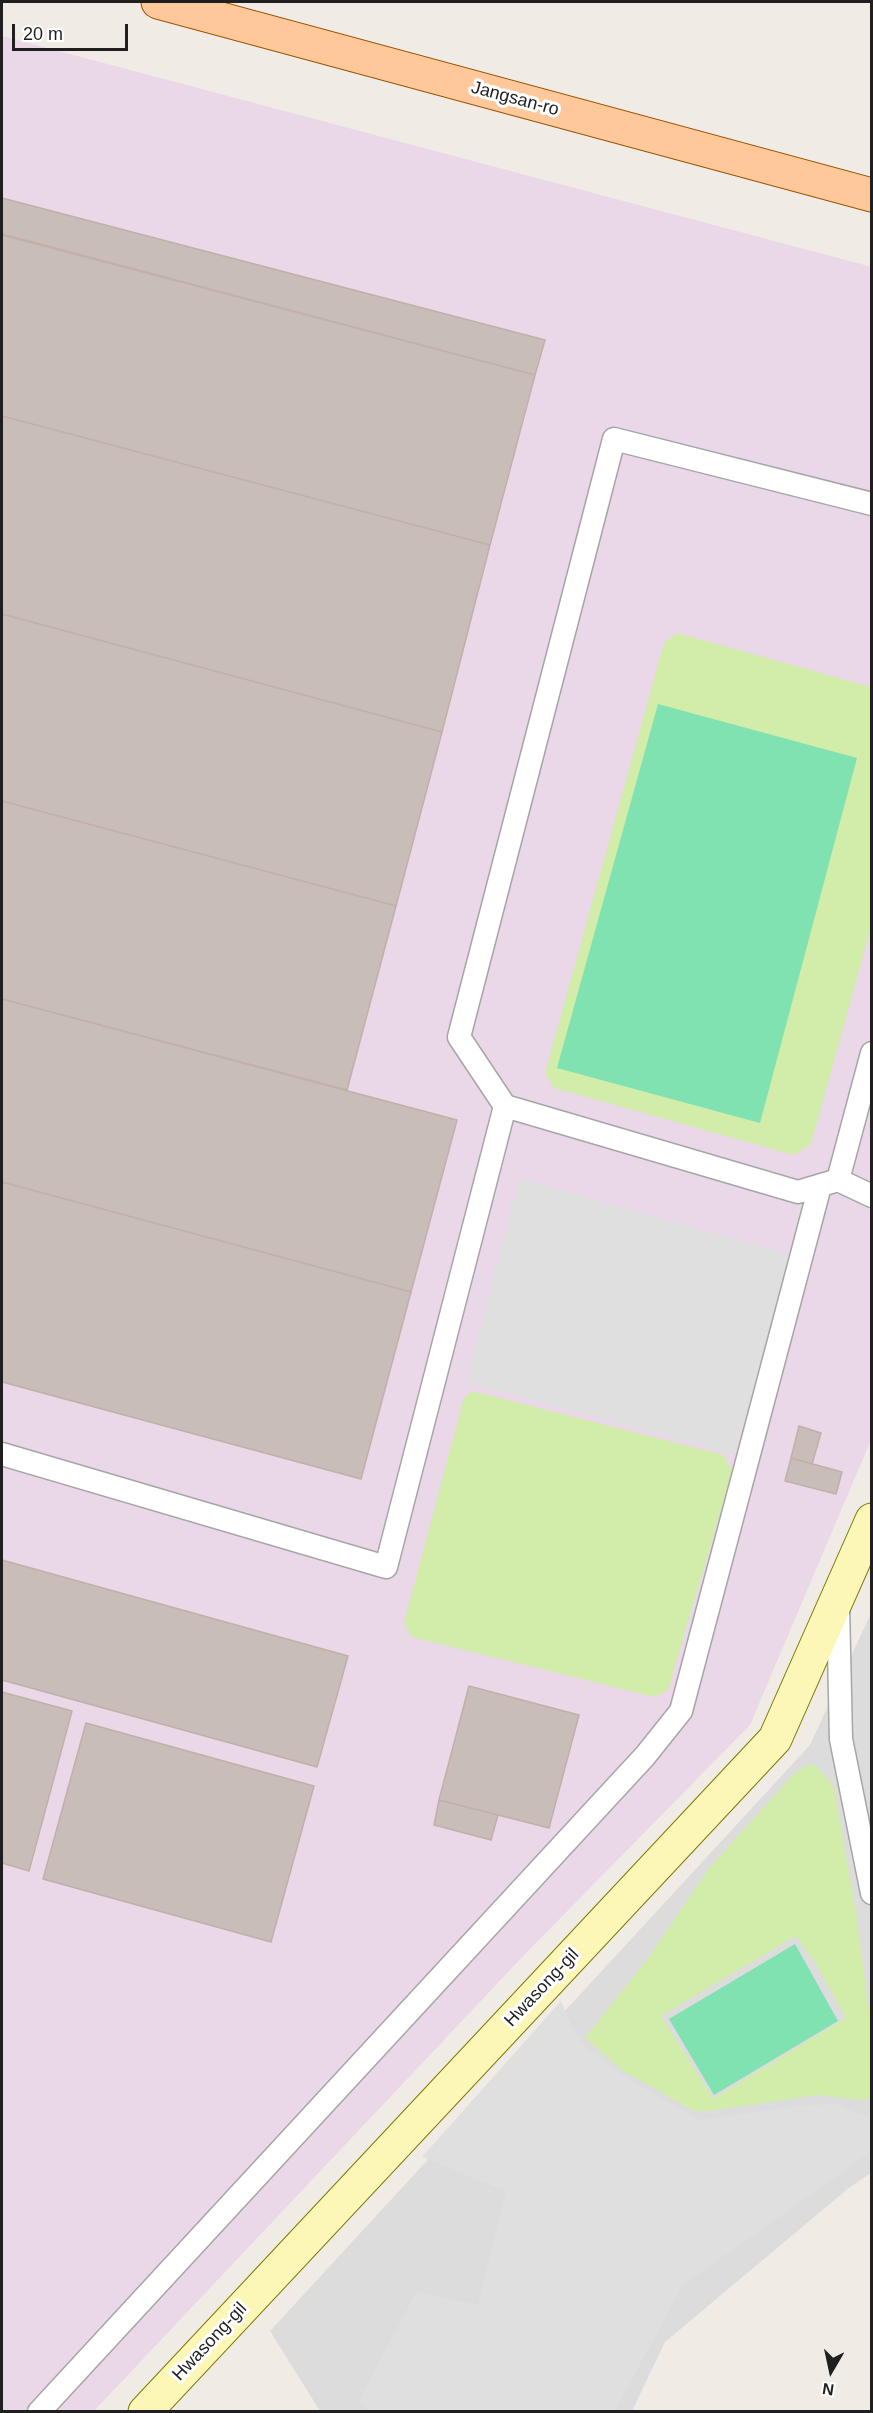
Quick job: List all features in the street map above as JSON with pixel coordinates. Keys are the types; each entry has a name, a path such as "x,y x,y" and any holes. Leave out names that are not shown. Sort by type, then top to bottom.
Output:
{"main road":[{"name":"Jangsan-ro","path":"158,2 872,195"}],"street":[{"name":"Hwasong-gil","path":"145,2412 775,1739 872,1520"}],"lane":[{"path":"872,504 614,439 459,1037 505,1106 798,1192 829,1183 872,1196"},
{"path":"39,2412 645,1756 681,1711 829,1183 872,1053"},
{"path":"2,1454 386,1567 505,1106"},
{"path":"838,1596 841,1739 872,1893"}],"shaded area":[{"path":"2,36 872,267 871,1440 750,1725 526,1953 93,2412 2,2411"},
{"path":"519,1178 791,1255 734,1455 466,1382"},
{"path":"871,1613 871,2173 850,2187 665,2342 632,2411 320,2411 270,2331 810,1745"},
{"path":"561,2001 574,2032 589,2050 635,2083 700,2120 797,2106 835,2104 871,2119 871,2152 683,2285 615,2411 368,2411 358,2402 416,2292 478,2305 506,2191 422,2157"}],"green space":[{"path":"677,633 871,687 871,927 811,1144 794,1155 554,1088 545,1073 664,643"},
{"path":"658,704 857,758 760,1123 557,1068"},
{"path":"472,1391 724,1455 732,1472 668,1690 654,1697 412,1637 404,1623 464,1398"},
{"path":"810,1764 817,1767 834,1787 871,2013 871,2099 858,2100 818,2095 709,2111 694,2111 622,2070 585,2038 649,1957 710,1867 795,1773","holes":["796,1936 816,1964 846,2018 713,2099 661,2016"]},
{"path":"795,1944 838,2021 714,2095 669,2019"}],"building":[{"path":"2,198 545,340 535,375 2,234"},
{"path":"2,235 535,375 490,545 2,416"},
{"path":"2,416 490,545 442,732 2,614"},
{"path":"2,614 442,732 396,906 2,801"},
{"path":"2,801 396,906 347,1090 2,999"},
{"path":"2,999 457,1120 411,1292 2,1182"},
{"path":"2,1182 411,1292 361,1479 2,1382"},
{"path":"799,1426 821,1433 812,1464 791,1458"},
{"path":"791,1458 842,1472 836,1494 785,1481"},
{"path":"2,1560 348,1656 317,1767 2,1680"},
{"path":"469,1686 579,1715 549,1828 439,1800"},
{"path":"2,1692 72,1711 29,1871 2,1863"},
{"path":"86,1723 314,1786 271,1942 43,1879"},
{"path":"439,1800 498,1815 491,1840 434,1825"}]}
